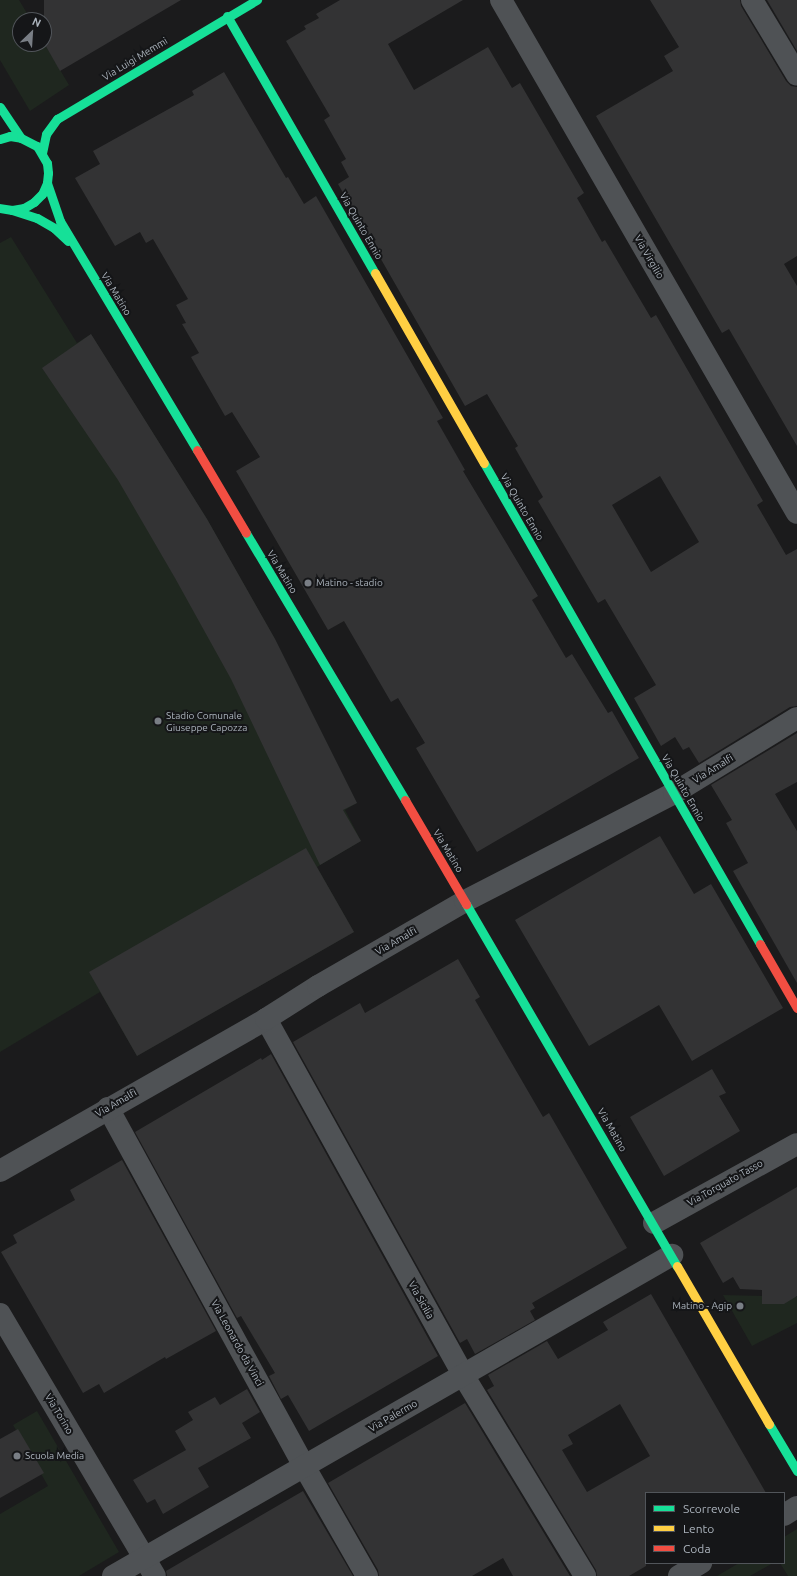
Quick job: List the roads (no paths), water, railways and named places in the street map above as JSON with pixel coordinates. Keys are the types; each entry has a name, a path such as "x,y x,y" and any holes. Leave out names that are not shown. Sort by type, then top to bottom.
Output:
{"street":[{"name":"Via Luigi Memmi","path":"42,153 46,134 57,119 257,0"},
{"name":"Via Virgilio","path":"501,0 797,513"},
{"path":"752,0 797,75"},
{"name":"Via Quinto Ennio","path":"228,16 797,1008"},
{"path":"0,107 21,138"},
{"path":"0,139 10,136 21,138 37,146 47,163 47,183 42,194 34,202 24,208 12,210"},
{"name":"Via Matino","path":"47,183 60,221 465,901 654,1223 797,1471"},
{"name":"Via Matino","path":"0,208 12,210 37,218 54,228 74,245"},
{"name":"Via Amalfi","path":"0,1171 266,1019 318,986 465,901 674,793 797,718"},
{"name":"Via Sicilia","path":"266,1019 463,1375 585,1576"},
{"name":"Via Leonardo da Vinci","path":"108,1108 304,1466 367,1576"},
{"name":"Via Torquato Tasso","path":"654,1223 797,1144"},
{"name":"Via Palermo","path":"113,1576 149,1567 304,1466 672,1255"},
{"name":"Via Torino","path":"0,1314 149,1567"},
{"path":"785,1513 797,1507"},
{"path":"679,1576 699,1564"}],"place":[{"name":"Matino - stadio","path":"308,583"},
{"name":"Stadio Comunale Giuseppe Capozza","path":"158,721"},
{"name":"Matino - Agip","path":"740,1306"},
{"name":"Scuola Media","path":"17,1456"}]}
